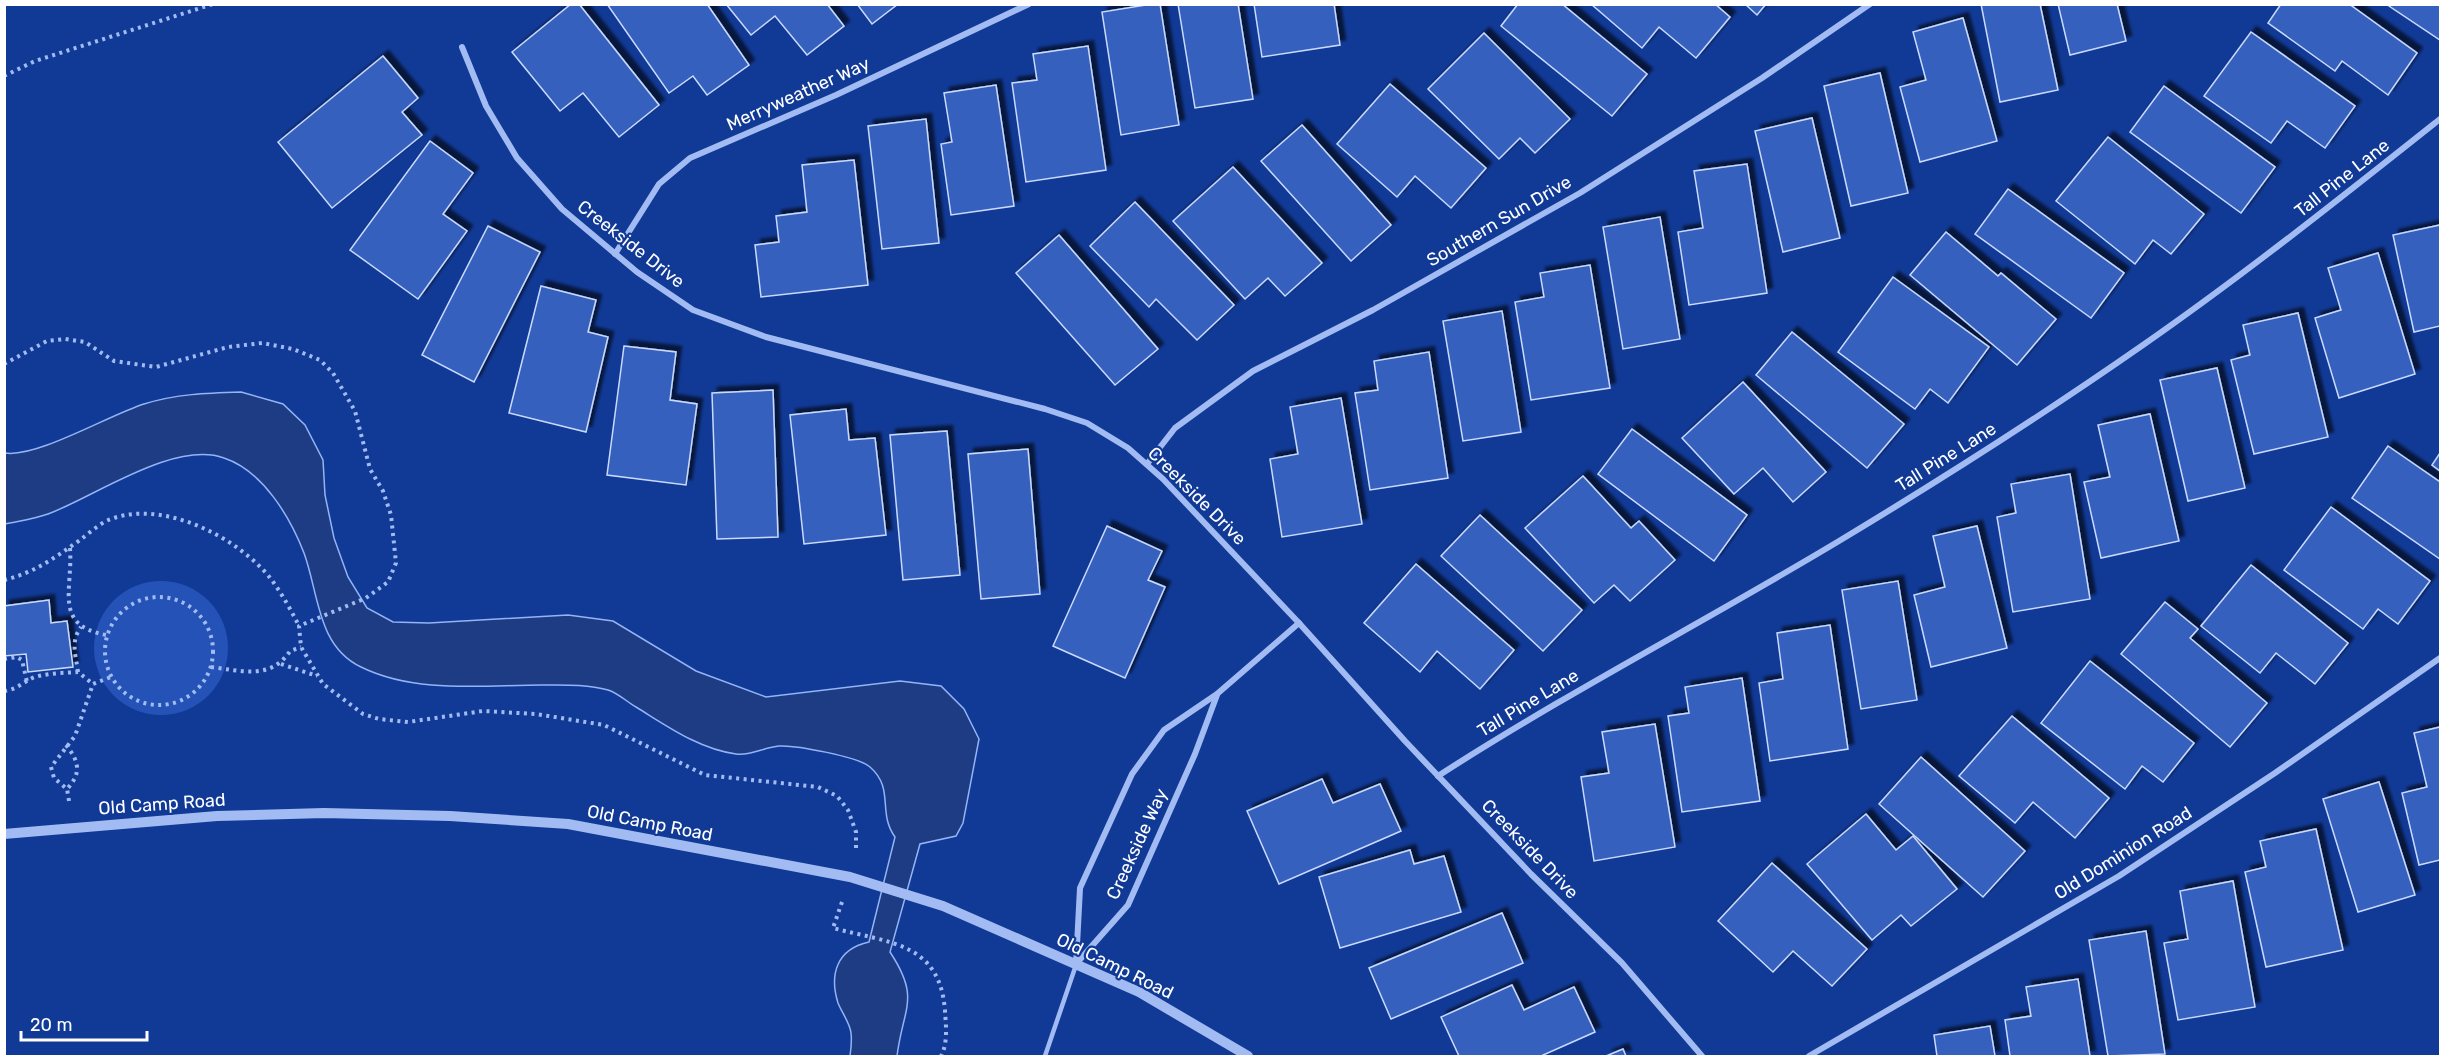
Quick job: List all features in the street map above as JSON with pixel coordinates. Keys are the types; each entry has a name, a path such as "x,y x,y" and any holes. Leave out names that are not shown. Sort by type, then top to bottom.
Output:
{"street":[{"name":"Merryweather Way","path":"615,254 659,184 690,158 836,95 1029,4"},
{"name":"Southern Sun Drive","path":"1147,464 1175,428 1253,371 1373,310 1580,192 1762,78 1870,4"},
{"name":"Creekside Drive","path":"462,47 486,106 517,158 562,209 615,254 693,310 766,337 1045,409 1087,423 1128,448 1147,464 1299,623 1531,874 1622,963 1702,1056"},
{"name":"Tall Pine Lane","path":"1438,776 1526,720 1838,542 1995,444 2154,337 2312,220 2440,119"},
{"name":"Creekside Way","path":"1076,964 1080,888 1132,774 1164,730 1217,694 1299,623"},
{"name":"Old Dominion Road","path":"1809,1056 2119,876 2275,773 2440,658"},
{"name":"Creekside Way","path":"1076,964 1128,905 1195,754 1217,694"},
{"name":"Old Camp Road","path":"4,834 73,826 218,816 324,813 462,817 568,824 850,877 943,906 1139,992 1248,1056"}],"lane":[{"path":"1045,1056 1076,964"}],"path":[{"path":"4,76 35,61 213,4"},
{"path":"4,364 47,342 65,339 85,342 114,361 156,367 228,347 262,343 293,349 320,360 333,373 355,411 370,469 383,491 393,523 396,563 388,582 366,598 318,616 299,626"},
{"path":"4,580 20,577 46,564 104,522 127,514 154,513 184,519 241,550 270,578 299,626 301,647 319,677 344,701 363,714 379,719 408,722 483,711 536,714 604,725 705,776 818,787 837,796 848,810 856,832 857,846 850,877 833,928 920,954 932,965 942,982 947,1029 940,1056"},
{"path":"70,547 70,610 75,622 81,627 87,631 106,635"},
{"path":"153,597 175,599 194,609 207,625 214,645 211,667 201,685 185,699 164,705 143,703 124,693 111,677 104,657 106,635 117,616 133,603 153,597"},
{"path":"81,627 73,646 78,672 93,684"},
{"path":"281,664 290,651 301,647"},
{"path":"4,659 17,657 22,660 27,682"},
{"path":"211,667 248,672 281,664 319,677"},
{"path":"4,691 12,690 32,678 56,673 78,672"},
{"path":"73,826 67,789 54,778 51,767 75,736 93,684 111,677"},
{"path":"66,745 76,758 78,770 77,779 67,789"}],"shaded area":[{"path":"241,392 283,404 305,425 323,460 325,495 334,538 348,577 367,608 393,622 429,623 568,615 613,621 696,671 766,697 900,681 941,686 964,709 979,739 963,823 956,836 920,844 890,952 905,981 907,993 906,1014 897,1056 850,1056 850,1029 835,992 835,973 838,964 849,950 869,942 895,837 887,819 882,784 878,775 864,763 827,752 787,746 742,754 722,751 684,736 615,693 600,688 567,685 427,685 382,676 361,667 347,658 328,633 304,553 283,511 263,484 251,473 224,458 204,455 158,463 48,514 5,524 5,453 19,453 54,443 144,404 192,395"},
{"path":"161,581 187,586 208,601 223,622 228,648 223,674 208,695 187,710 161,715 135,710 114,695 99,674 94,648 99,622 114,601 135,586"}],"building":[{"path":"571,4 579,4 659,105 619,137 583,93 560,111 512,52"},
{"path":"607,4 707,4 749,65 707,95 693,76 669,93"},
{"path":"726,4 827,4 844,26 807,55 775,16 751,35"},
{"path":"857,4 898,4 872,24"},
{"path":"1160,4 1179,125 1121,135 1102,12"},
{"path":"1178,4 1238,4 1253,99 1195,108"},
{"path":"1254,4 1334,4 1340,45 1262,57"},
{"path":"1518,4 1562,4 1647,74 1612,116 1501,26"},
{"path":"1591,4 1715,4 1730,17 1696,58 1659,27 1642,48"},
{"path":"1745,4 1766,4 1757,15"},
{"path":"1981,4 2040,4 2058,90 2000,102"},
{"path":"2058,4 2117,4 2126,41 2070,55"},
{"path":"2281,4 2349,4 2417,53 2388,95 2342,61 2335,71 2268,23"},
{"path":"2386,4 2440,4 2440,40"},
{"path":"1963,18 1997,141 1920,162 1900,87 1926,80 1913,32"},
{"path":"2251,32 2355,106 2325,148 2287,121 2271,143 2204,96"},
{"path":"1484,33 1570,119 1535,153 1520,138 1499,159 1428,89"},
{"path":"1088,46 1106,170 1026,182 1012,83 1037,80 1033,54"},
{"path":"383,56 418,98 402,112 422,135 332,208 278,142"},
{"path":"1880,73 1908,193 1851,206 1824,86"},
{"path":"1390,84 1486,168 1451,208 1415,176 1397,197 1337,144"},
{"path":"996,85 1014,206 951,215 941,144 952,142 944,93"},
{"path":"2164,86 2275,167 2241,213 2130,132"},
{"path":"1812,118 1840,238 1783,252 1755,131"},
{"path":"926,119 939,243 882,249 868,126"},
{"path":"1302,125 1391,225 1351,261 1261,161"},
{"path":"2108,137 2204,214 2171,254 2153,240 2135,264 2056,201"},
{"path":"430,141 473,173 443,214 467,231 418,299 350,250"},
{"path":"854,160 868,285 761,297 755,245 779,242 776,216 807,212 802,165"},
{"path":"1747,164 1767,293 1689,305 1678,232 1703,228 1694,171"},
{"path":"1233,167 1322,263 1285,296 1268,278 1245,299 1173,221"},
{"path":"2008,189 2124,273 2091,318 1975,234"},
{"path":"1135,202 1234,305 1197,340 1156,299 1149,307 1090,246"},
{"path":"1660,217 1680,339 1623,349 1603,227"},
{"path":"2440,225 2440,326 2414,332 2393,235"},
{"path":"488,226 540,252 474,382 422,355"},
{"path":"1946,232 1998,276 2001,273 2056,319 2017,365 1910,275"},
{"path":"1059,235 1158,349 1115,385 1016,273"},
{"path":"2378,253 2415,374 2339,398 2315,318 2341,310 2328,268"},
{"path":"1590,265 1610,388 1531,400 1515,302 1544,297 1540,273"},
{"path":"1893,277 1989,347 1948,403 1930,389 1915,409 1838,352"},
{"path":"541,286 596,300 588,332 608,337 586,432 509,413"},
{"path":"1502,311 1521,432 1463,441 1443,321"},
{"path":"2298,313 2328,437 2254,454 2231,360 2250,355 2243,325"},
{"path":"1792,332 1904,424 1867,468 1756,375"},
{"path":"624,346 676,352 670,400 697,404 686,485 607,475"},
{"path":"1429,352 1448,478 1370,490 1355,393 1378,390 1374,361"},
{"path":"2217,368 2245,488 2188,501 2160,380"},
{"path":"1743,382 1826,472 1793,502 1763,468 1734,494 1682,438"},
{"path":"773,390 778,537 717,539 712,393"},
{"path":"1341,398 1362,524 1282,537 1270,459 1298,454 1290,407"},
{"path":"846,409 849,440 875,438 886,535 804,544 790,415"},
{"path":"2150,414 2179,541 2101,558 2084,482 2110,477 2098,425"},
{"path":"1632,429 1747,515 1714,561 1598,474"},
{"path":"947,431 960,575 903,580 890,435"},
{"path":"2388,446 2440,482 2440,559 2352,498"},
{"path":"1028,449 1040,594 981,599 968,454"},
{"path":"2440,453 2440,471 2432,465"},
{"path":"2070,474 2090,599 2013,612 1997,517 2016,513 2011,484"},
{"path":"1583,476 1631,528 1639,521 1675,560 1630,601 1614,585 1594,603 1525,528"},
{"path":"2331,507 2430,581 2398,624 2378,609 2363,629 2284,570"},
{"path":"1480,515 1582,610 1543,651 1441,556"},
{"path":"1107,526 1162,551 1148,580 1165,587 1125,678 1053,646"},
{"path":"1977,526 2007,648 1931,667 1914,595 1945,587 1933,536"},
{"path":"1416,564 1514,650 1480,689 1437,651 1420,672 1364,623"},
{"path":"2251,565 2348,643 2315,684 2276,653 2260,673 2201,626"},
{"path":"1898,581 1917,700 1861,709 1842,590"},
{"path":"49,600 51,623 67,621 73,667 28,672 26,654 4,656 4,606"},
{"path":"2165,602 2198,629 2190,638 2267,703 2230,747 2121,654"},
{"path":"1830,625 1848,749 1770,761 1759,683 1783,679 1777,633"},
{"path":"2090,661 2194,743 2163,782 2142,766 2125,789 2041,723"},
{"path":"1742,678 1760,801 1682,812 1668,716 1689,713 1685,687"},
{"path":"2012,716 2109,798 2075,838 2033,802 2015,823 1959,776"},
{"path":"1655,724 1675,847 1594,861 1581,777 1609,773 1602,732"},
{"path":"2440,727 2440,860 2419,865 2402,793 2427,787 2414,733"},
{"path":"1921,757 2025,851 1983,897 1879,804"},
{"path":"1322,779 1333,803 1380,784 1401,831 1279,884 1247,811"},
{"path":"2379,782 2415,895 2358,912 2323,799"},
{"path":"1866,814 1896,850 1913,836 1957,889 1911,926 1901,915 1872,940 1807,864"},
{"path":"2316,829 2343,950 2266,967 2245,872 2266,867 2260,841"},
{"path":"1410,850 1414,864 1444,856 1461,912 1340,948 1319,877"},
{"path":"1772,863 1867,949 1832,986 1793,951 1773,972 1718,921"},
{"path":"2233,881 2255,1007 2178,1020 2164,943 2188,939 2180,891"},
{"path":"1502,913 1523,963 1391,1019 1369,968"},
{"path":"2146,931 2165,1054 2108,1056 2089,940"},
{"path":"2078,979 2090,1056 2010,1056 2005,1020 2031,1016 2026,987"},
{"path":"1512,985 1524,1010 1574,987 1595,1032 1541,1056 1459,1056 1441,1017"},
{"path":"1990,1026 1995,1056 1937,1056 1934,1035"},
{"path":"1623,1049 1626,1056 1606,1056"}]}
